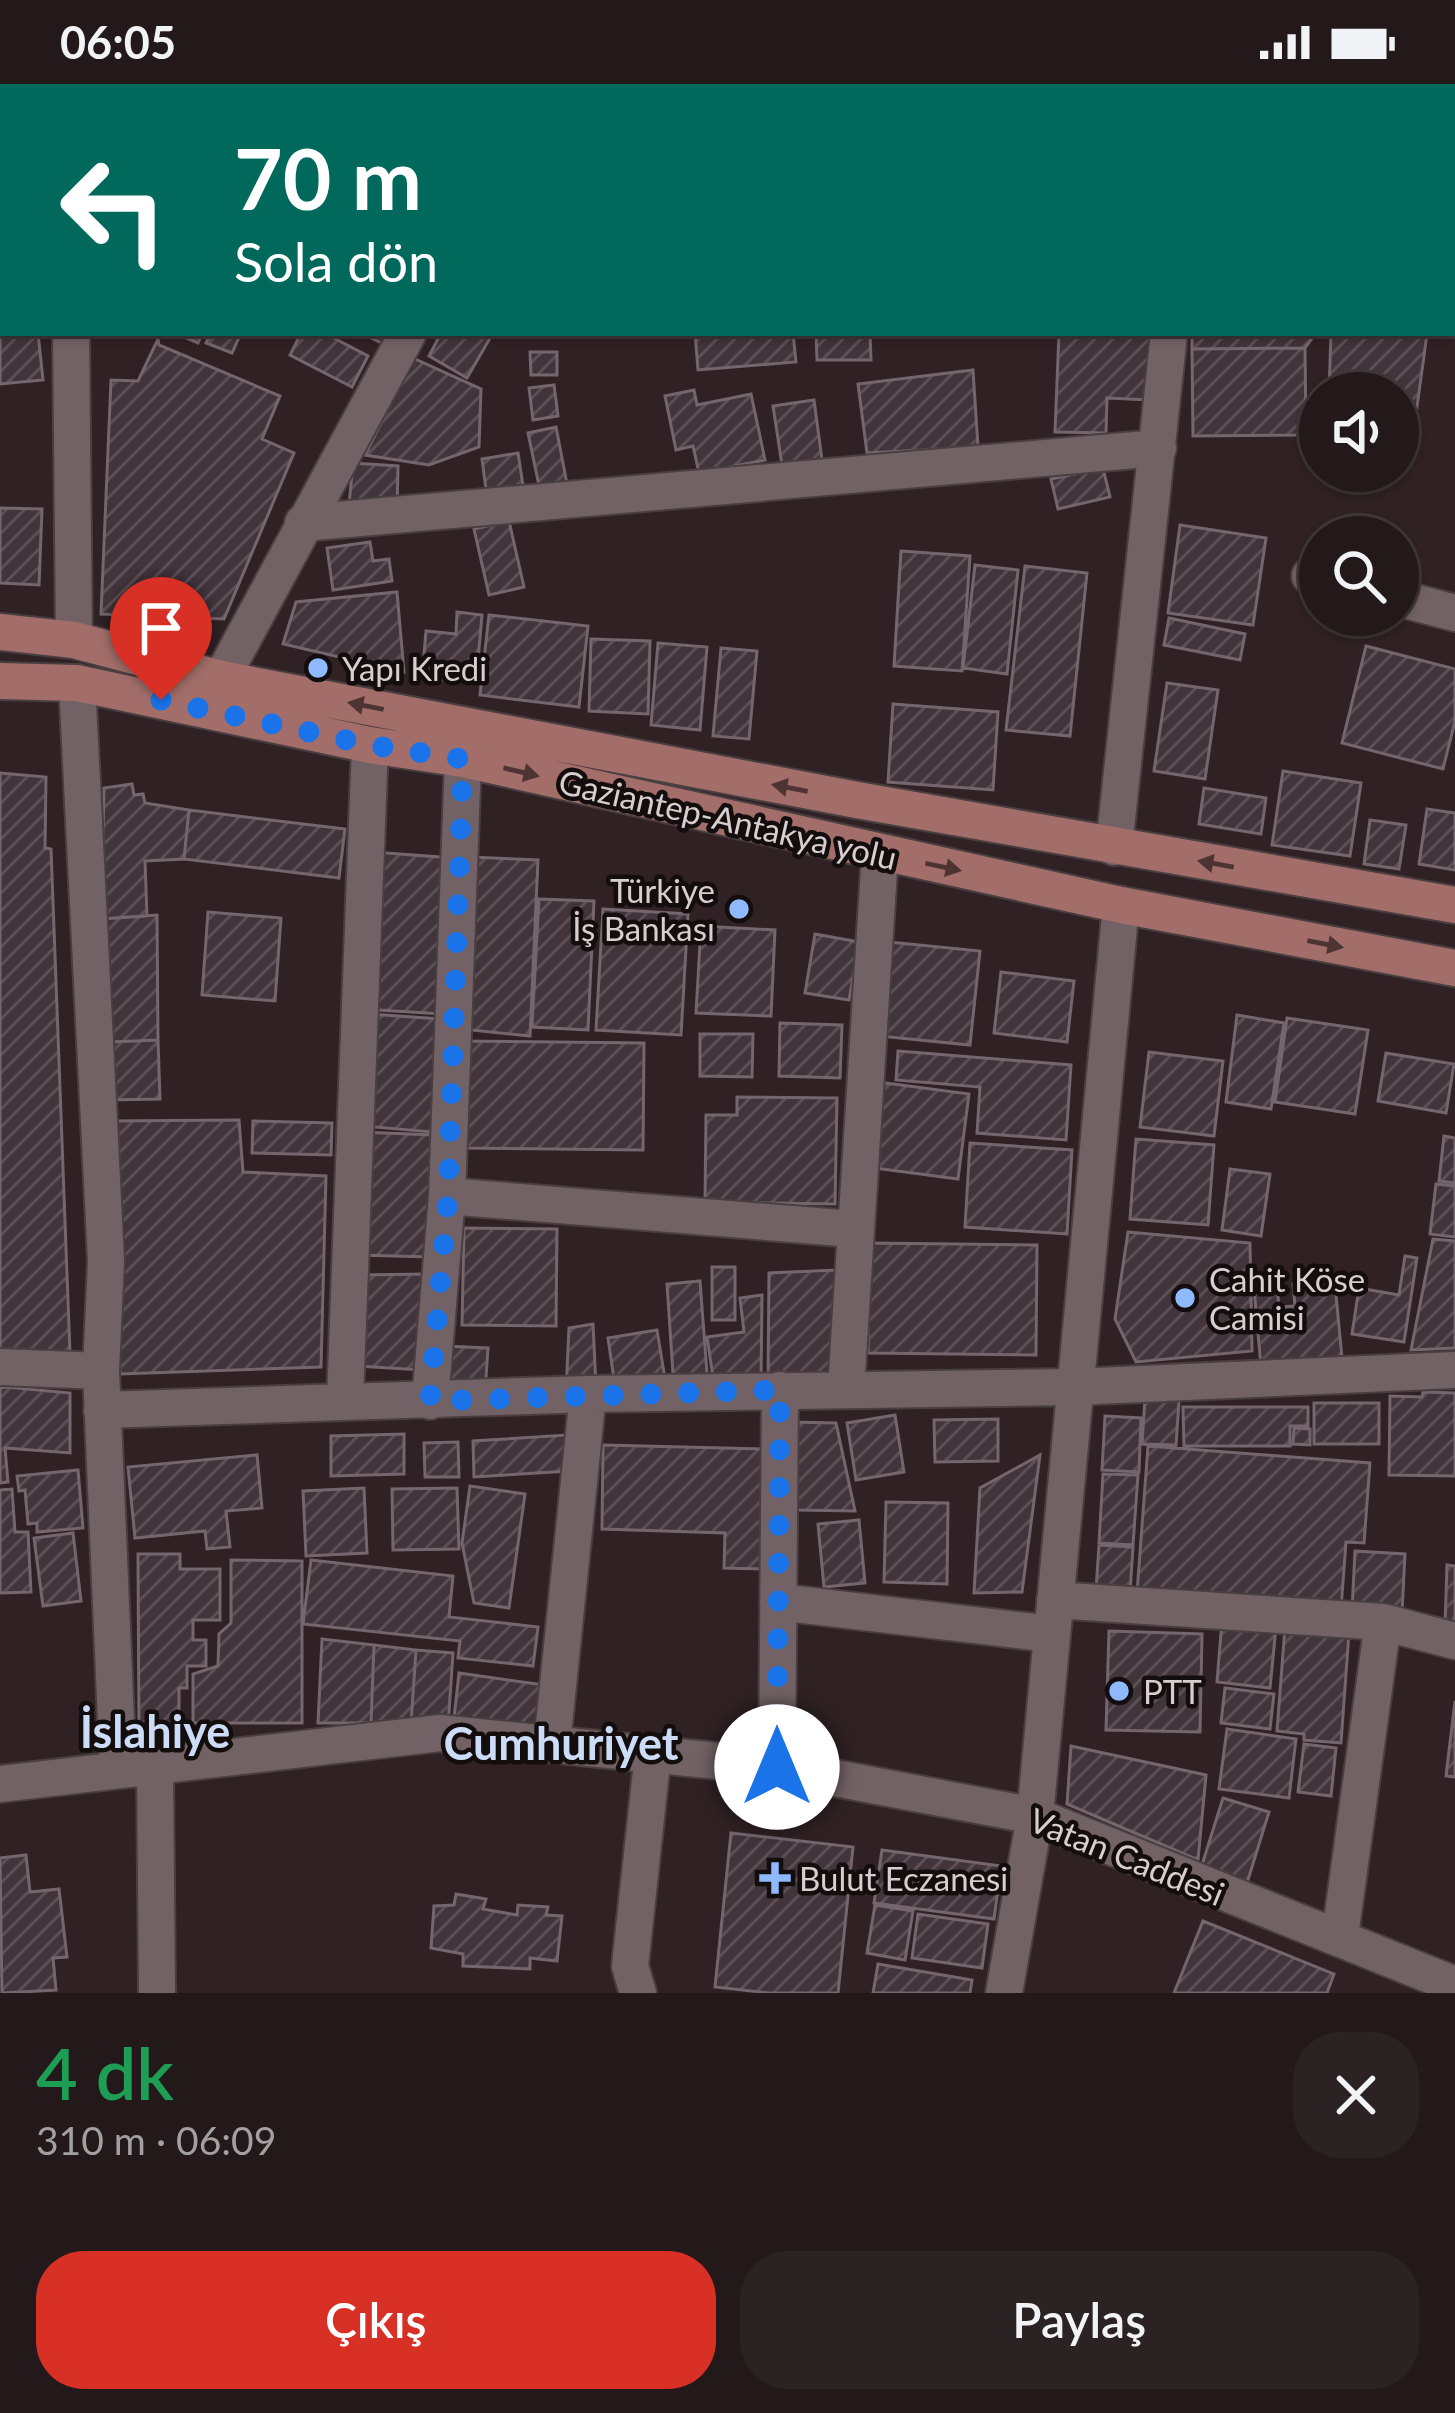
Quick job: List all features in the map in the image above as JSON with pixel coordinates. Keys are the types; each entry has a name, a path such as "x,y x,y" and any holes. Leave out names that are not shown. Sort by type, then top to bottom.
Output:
{"main road":[{"name":"Gaziantep-Antakya yolu","path":"0,632 74,640 221,679 1114,847 1455,905"},
{"name":"Gaziantep-Antakya yolu","path":"0,681 77,682 370,745 463,759 1120,905 1455,968"}],"street":[{"path":"71,336 74,640"},
{"path":"221,679 406,336"},
{"path":"1114,847 1169,336"},
{"path":"303,523 1158,448"},
{"path":"1419,604 1455,613"},
{"path":"77,682 106,1261 102,1410 157,1993"},
{"path":"345,1400 370,745"},
{"path":"430,1401 448,1196 463,759"},
{"path":"846,1389 880,854"},
{"path":"1004,1993 1035,1816 1120,905"},
{"path":"448,1196 853,1229"},
{"path":"0,1367 101,1371"},
{"path":"102,1410 588,1394 1073,1387 1455,1370"},
{"path":"777,1767 780,1390"},
{"path":"552,1744 588,1394"},
{"path":"778,1602 1054,1617 1383,1622 1455,1641"},
{"path":"1340,1936 1383,1622"},
{"name":"Vatan Caddesi","path":"0,1784 440,1733 777,1767 1035,1816 1455,1985"},
{"path":"638,1993 630,1966 653,1753"}],"building":[{"path":"0,336 38,336 43,380 0,384"},
{"path":"210,336 240,336 232,353 206,343"},
{"path":"300,336 330,336 368,356 352,387 290,355"},
{"path":"439,336 491,336 467,378 429,356"},
{"path":"695,336 793,336 796,362 698,370"},
{"path":"816,336 870,336 871,360 817,360"},
{"path":"1059,336 1151,336 1149,400 1107,398 1106,433 1055,432"},
{"path":"1192,336 1314,336 1305,348 1192,349"},
{"path":"1331,336 1427,336 1419,392 1419,372 1330,372"},
{"path":"158,339 159,345 280,396 262,439 294,453 224,619 101,614 111,380 138,381"},
{"path":"1305,348 1305,372 1299,372 1299,435 1193,436 1192,349"},
{"path":"530,352 557,352 557,375 531,375"},
{"path":"413,358 481,389 479,447 429,465 365,455"},
{"path":"973,370 978,447 867,453 858,384"},
{"path":"554,385 558,416 533,420 529,388"},
{"path":"694,390 697,405 751,394 765,460 699,473 693,446 676,450 665,396"},
{"path":"814,400 822,460 782,465 773,406"},
{"path":"556,427 568,489 541,495 528,433"},
{"path":"518,453 524,492 487,497 482,459"},
{"path":"353,463 398,466 397,510 348,515"},
{"path":"1103,468 1110,497 1058,509 1051,479"},
{"path":"0,508 42,509 39,585 0,583"},
{"path":"509,521 524,587 489,595 474,529"},
{"path":"1180,525 1266,538 1253,625 1168,613"},
{"path":"370,542 373,561 389,559 392,581 333,590 327,548"},
{"path":"901,551 970,556 962,671 894,666"},
{"path":"975,565 1018,570 1007,674 963,668"},
{"path":"1025,566 1087,573 1070,736 1006,730"},
{"path":"397,592 404,672 283,644 296,602"},
{"path":"457,612 482,615 476,683 422,678 426,631 456,634"},
{"path":"489,615 588,626 579,707 480,695"},
{"path":"1169,618 1245,634 1240,660 1164,645"},
{"path":"591,639 650,641 648,714 589,711"},
{"path":"658,643 707,647 700,730 651,725"},
{"path":"1366,646 1455,669 1455,721 1443,769 1342,743"},
{"path":"721,648 757,651 749,739 713,736"},
{"path":"1167,683 1218,690 1205,779 1154,771"},
{"path":"893,704 998,712 993,790 888,782"},
{"path":"1283,771 1361,783 1350,856 1272,845"},
{"path":"0,773 46,777 45,848 51,849 70,1354 0,1352"},
{"path":"132,784 134,795 143,794 145,803 189,810 184,859 145,861 147,916 101,919 104,788"},
{"path":"1204,788 1266,798 1261,834 1199,824"},
{"path":"1427,809 1455,813 1455,870 1419,864"},
{"path":"189,810 345,829 339,878 184,859"},
{"path":"1370,820 1406,825 1399,869 1364,864"},
{"path":"373,852 453,858 442,1014 363,1009"},
{"path":"471,857 538,860 530,1036 461,1029"},
{"path":"539,899 594,901 588,1030 532,1027"},
{"path":"603,909 688,914 681,1035 596,1030"},
{"path":"208,912 281,918 275,1001 202,995"},
{"path":"157,915 158,1040 110,1042 101,919"},
{"path":"701,926 775,930 771,1016 696,1013"},
{"path":"815,934 859,942 849,1000 805,993"},
{"path":"889,942 980,951 970,1045 879,1036"},
{"path":"1001,972 1074,981 1067,1042 994,1033"},
{"path":"370,1014 440,1019 432,1132 362,1126"},
{"path":"1237,1015 1284,1023 1271,1109 1226,1102"},
{"path":"1287,1018 1368,1030 1355,1114 1275,1102"},
{"path":"780,1023 842,1025 840,1078 779,1076"},
{"path":"700,1034 753,1034 752,1077 700,1076"},
{"path":"158,1040 160,1099 109,1100 110,1042"},
{"path":"461,1041 644,1043 643,1150 461,1148"},
{"path":"898,1051 1071,1065 1066,1140 977,1133 980,1087 896,1080"},
{"path":"1149,1052 1223,1061 1214,1136 1140,1127"},
{"path":"1386,1053 1454,1064 1446,1113 1378,1101"},
{"path":"878,1082 969,1094 958,1179 867,1167"},
{"path":"737,1097 837,1098 835,1204 705,1202 706,1115 737,1115"},
{"path":"239,1120 243,1172 326,1176 321,1367 120,1374 109,1121"},
{"path":"253,1121 332,1123 331,1155 252,1153"},
{"path":"360,1132 434,1135 430,1257 356,1255"},
{"path":"1444,1136 1455,1138 1455,1183 1439,1181"},
{"path":"1136,1139 1214,1145 1208,1225 1130,1219"},
{"path":"970,1143 1072,1150 1067,1234 965,1227"},
{"path":"1230,1169 1270,1174 1261,1236 1222,1230"},
{"path":"1436,1184 1455,1186 1455,1237 1430,1234"},
{"path":"464,1228 557,1229 556,1326 462,1325"},
{"name":"Cahit Köse Camisi","path":"1128,1232 1250,1243 1252,1351 1136,1362 1115,1319"},
{"path":"1433,1239 1455,1241 1455,1348 1411,1350"},
{"path":"869,1243 1037,1245 1036,1355 868,1353"},
{"path":"1405,1256 1417,1258 1404,1342 1352,1334 1359,1288 1399,1295"},
{"path":"712,1267 735,1267 735,1320 712,1320"},
{"path":"836,1270 830,1384 768,1384 769,1273"},
{"path":"424,1274 421,1370 358,1366 361,1275"},
{"path":"700,1281 708,1387 674,1389 667,1284"},
{"path":"1314,1282 1315,1287 1335,1285 1342,1358 1261,1366 1254,1288 1277,1286 1279,1307 1295,1306 1293,1284"},
{"path":"762,1295 761,1381 715,1391 707,1337 744,1332 740,1298"},
{"path":"593,1324 596,1386 566,1391 569,1328"},
{"path":"657,1330 666,1385 616,1393 608,1338"},
{"path":"444,1346 488,1348 485,1392 441,1390"},
{"path":"0,1388 70,1393 70,1453 5,1448 8,1482 0,1483"},
{"path":"1423,1392 1455,1393 1455,1476 1389,1475 1390,1396 1422,1397"},
{"path":"1145,1399 1179,1401 1176,1445 1142,1444"},
{"path":"1314,1403 1379,1403 1379,1444 1314,1444"},
{"path":"1183,1407 1308,1407 1308,1426 1290,1426 1290,1446 1184,1446"},
{"path":"895,1415 904,1472 856,1480 847,1423"},
{"path":"1105,1416 1141,1418 1139,1472 1102,1470"},
{"path":"998,1419 998,1461 935,1462 934,1420"},
{"path":"788,1422 836,1423 855,1511 795,1510"},
{"path":"1294,1428 1310,1429 1310,1445 1293,1444"},
{"path":"404,1434 404,1474 331,1476 331,1436"},
{"path":"567,1435 569,1471 474,1477 473,1441"},
{"path":"458,1442 459,1477 425,1477 424,1443"},
{"path":"603,1445 769,1449 766,1569 724,1568 725,1533 602,1529"},
{"path":"1148,1446 1370,1463 1364,1543 1346,1542 1341,1609 1137,1593"},
{"path":"257,1455 262,1508 226,1511 230,1547 207,1549 205,1531 135,1538 128,1467"},
{"path":"1040,1455 1022,1592 974,1593 980,1488"},
{"path":"78,1470 83,1528 37,1532 37,1523 28,1524 25,1490 19,1491 17,1476"},
{"path":"1103,1474 1138,1475 1133,1545 1099,1543"},
{"path":"470,1486 525,1494 509,1608 474,1603 462,1543"},
{"path":"364,1488 367,1553 306,1556 303,1491"},
{"path":"457,1488 459,1549 393,1550 392,1489"},
{"path":"12,1489 15,1532 28,1532 31,1592 0,1593 0,1490"},
{"path":"886,1502 948,1503 947,1584 884,1582"},
{"path":"859,1520 865,1583 824,1587 818,1524"},
{"path":"73,1533 81,1601 43,1606 34,1538"},
{"path":"1099,1545 1133,1547 1130,1592 1096,1590"},
{"path":"1355,1551 1405,1554 1402,1613 1352,1610"},
{"path":"138,1554 180,1554 180,1569 220,1569 220,1620 193,1620 193,1640 206,1640 206,1666 187,1666 187,1688 179,1688 179,1733 139,1733"},
{"path":"231,1560 302,1561 302,1723 193,1723 193,1674 218,1666 219,1634 231,1623"},
{"path":"311,1560 453,1576 449,1617 538,1627 533,1666 458,1658 460,1641 303,1624"},
{"path":"1447,1565 1455,1566 1455,1625 1445,1625"},
{"path":"1222,1621 1276,1627 1270,1688 1217,1682"},
{"path":"1285,1627 1349,1632 1341,1743 1304,1740 1304,1734 1277,1731"},
{"path":"1109,1631 1202,1634 1200,1732 1106,1730"},
{"path":"322,1639 374,1645 371,1723 318,1723"},
{"path":"374,1645 416,1650 411,1724 371,1723"},
{"path":"416,1650 453,1653 448,1727 411,1724"},
{"path":"459,1673 544,1685 536,1737 453,1727"},
{"path":"1225,1688 1274,1694 1270,1729 1221,1723"},
{"path":"1455,1701 1455,1777 1446,1776"},
{"path":"1227,1729 1296,1739 1289,1798 1219,1789"},
{"path":"1304,1744 1336,1748 1331,1796 1298,1792"},
{"path":"1071,1746 1206,1775 1198,1860 1067,1804"},
{"path":"1223,1798 1269,1812 1247,1883 1201,1868"},
{"path":"731,1833 853,1847 838,1993 715,1987"},
{"path":"882,1850 1001,1866 994,1919 874,1903"},
{"path":"26,1855 30,1892 59,1889 67,1957 53,1958 56,1990 2,1993 0,1858"},
{"path":"456,1894 486,1899 483,1909 517,1915 518,1905 548,1907 546,1915 562,1916 557,1961 530,1958 530,1969 463,1966 463,1954 431,1948 434,1906 454,1905"},
{"path":"875,1905 913,1911 905,1960 867,1953"},
{"path":"918,1914 988,1924 982,1968 912,1958"},
{"path":"1203,1921 1334,1974 1327,1993 1174,1993"},
{"path":"878,1964 972,1980 970,1993 873,1993"}],"place":[{"name":"Yapı Kredi","path":"318,668"},
{"name":"Türkiye İş Bankası","path":"739,909"},
{"name":"Cahit Köse Camisi","path":"1185,1298"},
{"name":"PTT","path":"1119,1691"},
{"name":"Bulut Eczanesi","path":"775,1878"}],"district":[{"name":"İslahiye","path":"155,1731"},
{"name":"Cumhuriyet","path":"561,1743"}],"route":[{"path":"161,700 370,745 463,759 448,1196 430,1401 780,1390 777,1767"}]}
